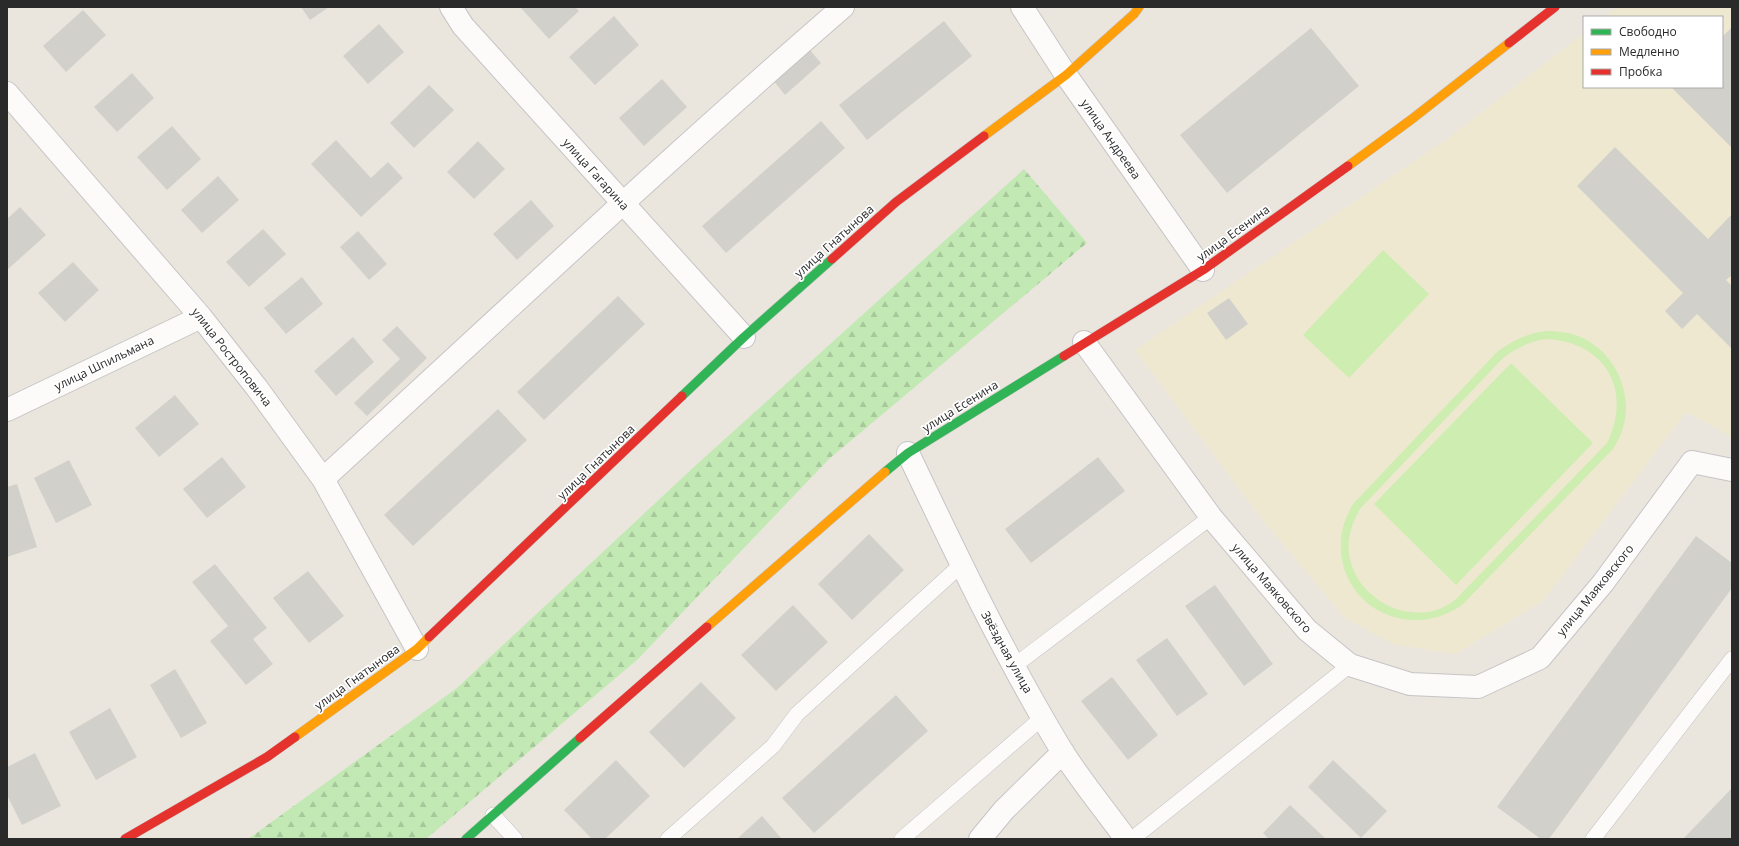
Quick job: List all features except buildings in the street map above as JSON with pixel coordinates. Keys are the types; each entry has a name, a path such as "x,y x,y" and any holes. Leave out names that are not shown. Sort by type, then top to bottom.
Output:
{"street":[{"name":"улица Гагарина","path":"450,7 463,26 744,337"},
{"name":"улица Андреева","path":"1022,7 1066,75 1203,270"},
{"name":"улица Гнатынова","path":"125,839 267,757 417,649 744,337 896,202 1066,75 1134,14 1139,7"},
{"name":"улица Есенина","path":"466,839 861,491 908,453 1084,342 1203,270 1412,119 1555,7"},
{"path":"323,479 834,10"},
{"name":"улица Ростроповича","path":"7,93 201,317 257,388 323,479 417,649"},
{"name":"улица Шпильмана","path":"7,410 201,317"},
{"name":"улица Маяковского","path":"1084,342 1211,517 1307,630 1350,665 1410,684 1478,687 1540,658 1603,583 1692,462 1732,470"},
{"name":"Звёздная улица","path":"908,453 961,565 1014,666 1063,752 1126,839"},
{"path":"980,839 1004,810 1063,752"}],"lane":[{"path":"1014,666 1211,517"},
{"path":"668,839 774,746 797,714 961,565"},
{"path":"1593,839 1732,659"},
{"path":"1132,839 1350,665"},
{"path":"902,839 1043,717"},
{"path":"493,815 516,839"}],"shaded area":[{"path":"1617,7 1732,7 1732,437 1686,412 1543,601 1456,654 1396,645 1346,619 1261,518 1135,350 1447,139 1583,34 1583,88 1723,88 1723,16 1605,16"}],"green space":[{"path":"1024,169 1087,243 829,459 638,659 426,839 248,839 457,688 695,466"},
{"path":"1383,250 1429,294 1349,378 1303,335"},
{"path":"1538,332 1558,332 1578,336 1591,343 1612,363 1619,375 1624,389 1626,403 1622,431 1614,448 1462,605 1441,616 1420,620 1399,618 1379,611 1363,599 1350,582 1343,562 1341,539 1342,530 1353,504 1497,352 1520,338","holes":["1545,339 1566,342 1584,349 1598,359 1608,372 1615,387 1617,405 1614,423 1607,443 1457,598 1449,604 1433,611 1417,613 1400,610 1386,604 1372,595 1361,584 1353,570 1349,554 1349,538 1353,523 1360,509 1503,358 1513,351 1539,340"]},
{"path":"1511,363 1593,443 1456,585 1374,504"}],"traffic: fast":[{"path":"682,396 744,337 832,259"},
{"path":"885,472 908,453 1064,356"},
{"path":"466,839 580,738"}],"traffic: slow":[{"path":"984,136 1066,75 1134,14 1139,7"},
{"path":"1348,166 1412,119 1509,43"},
{"path":"707,627 885,472"},
{"path":"295,737 417,649 429,637"}],"traffic: jam":[{"path":"1509,43 1555,7"},
{"path":"832,259 896,202 984,136"},
{"path":"1064,356 1203,270 1348,166"},
{"path":"429,637 682,396"},
{"path":"580,738 707,627"},
{"path":"125,839 267,757 295,737"}]}
